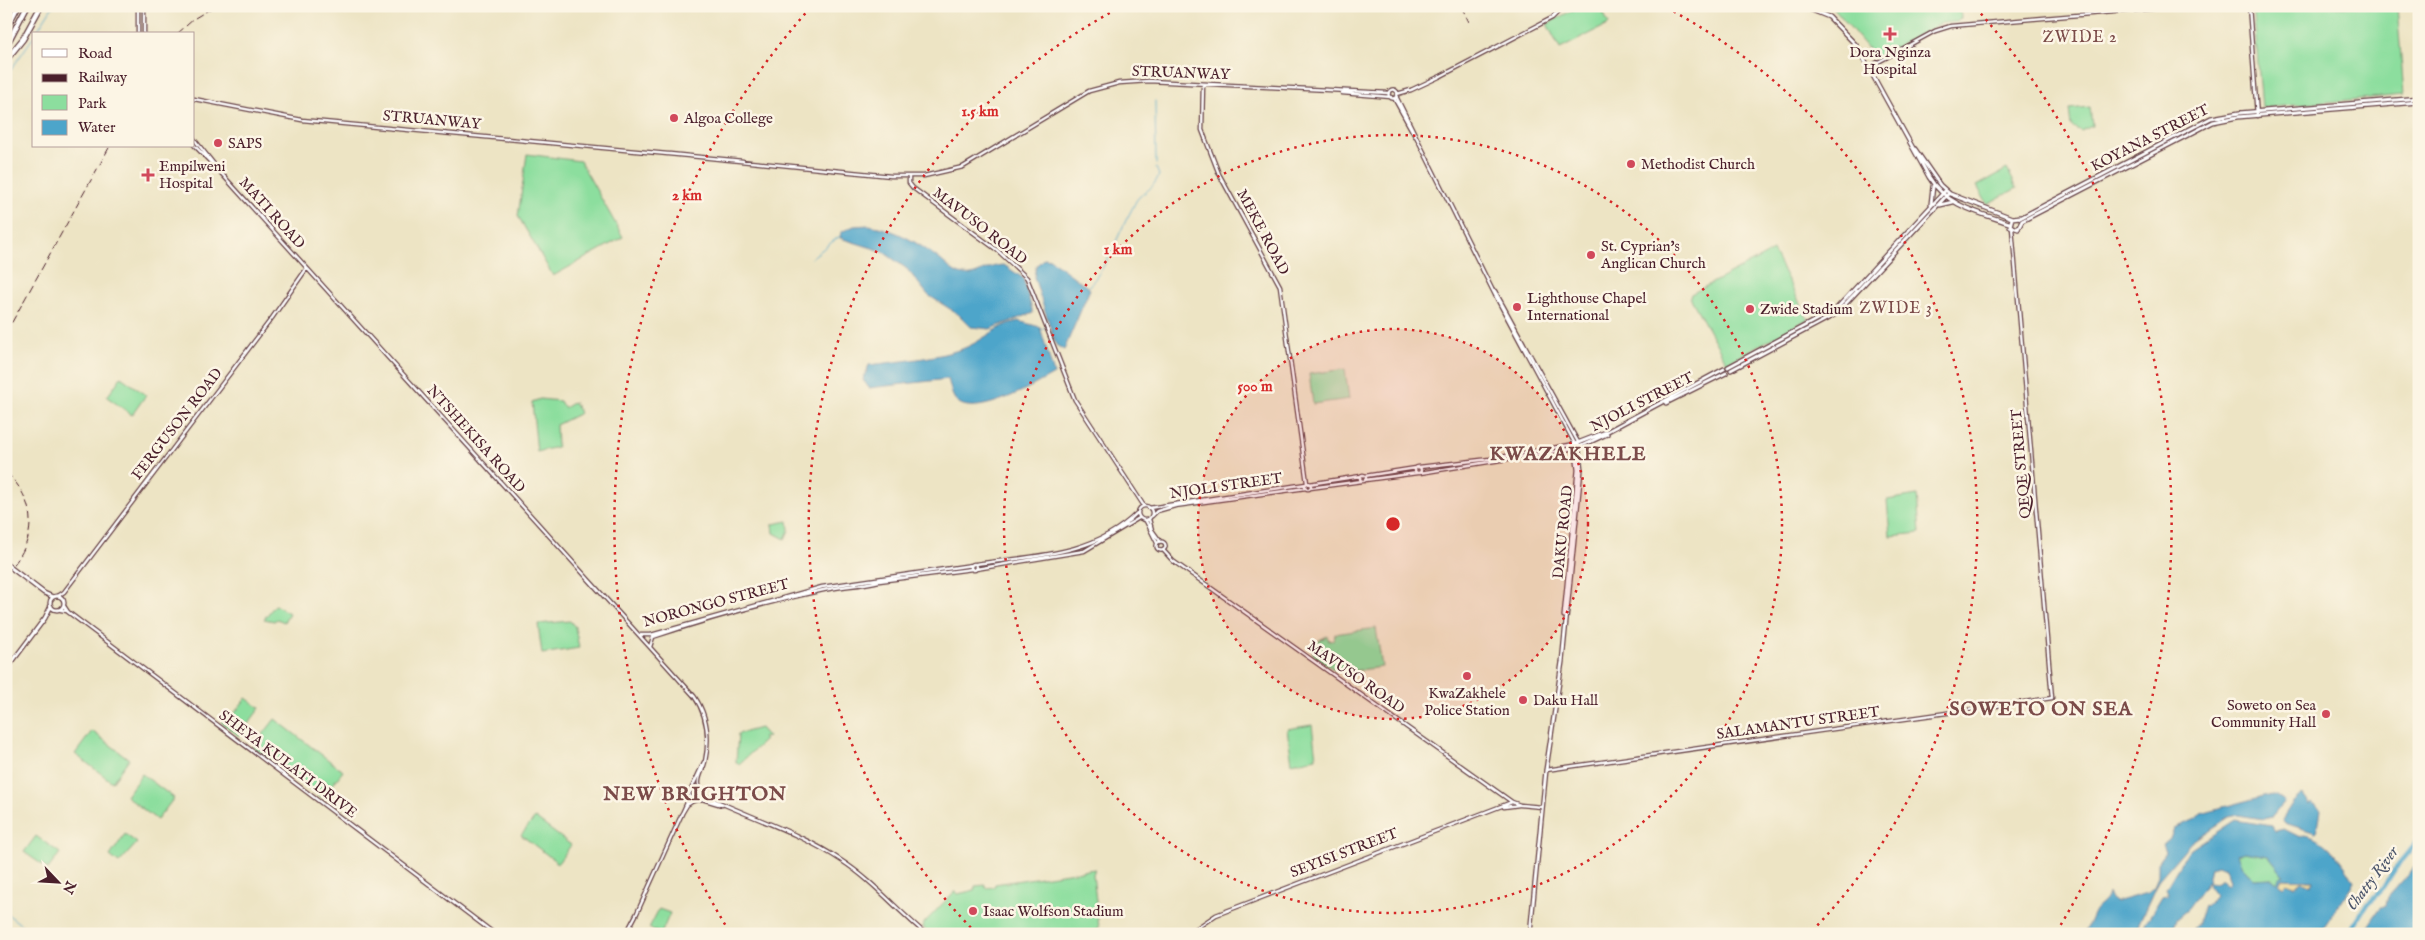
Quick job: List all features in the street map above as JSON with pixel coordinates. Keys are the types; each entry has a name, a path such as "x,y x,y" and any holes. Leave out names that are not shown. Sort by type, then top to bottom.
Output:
{"highway":[{"path":"6,29 18,6"},
{"path":"6,46 27,6"},
{"path":"6,60 22,39 41,6"}],"main road":[{"path":"1802,6 1823,14 1834,21 1856,46 1932,183 1943,196 2009,223 2012,228 2020,228 2021,219 2012,218 1947,192 1913,147"},
{"name":"KOYANA STREET","path":"2021,219 2211,118 2257,112 2419,98"},
{"name":"KOYANA STREET","path":"2021,219 2206,124 2224,119 2419,102"},
{"path":"1930,207 1934,194 1932,183"},
{"path":"1729,368 1833,310 1930,207 1947,192"},
{"path":"1729,368 1836,314 1937,205 1943,196"},
{"path":"1937,205 1954,202"},
{"path":"2009,223 2012,218"},
{"name":"NJOLI STREET","path":"1577,445 1729,368"},
{"name":"DAKU ROAD","path":"1530,934 1546,770 1556,709 1566,575 1578,470 1577,445"},
{"path":"6,564 44,593 63,598 64,606 60,610 55,610 47,615"},
{"path":"44,593 55,610"},
{"path":"6,670 47,615 50,605 56,597"}],"street":[{"path":"138,6 138,32"},
{"path":"144,6 144,32"},
{"name":"STRUANWAY","path":"195,99 302,120 909,177 936,174 965,166 1062,106 1095,89 1119,82 1203,84 1394,96 1441,76 1552,18 1564,6"},
{"path":"1869,67 1936,31 1951,26 2183,6"},
{"path":"2249,6 2257,116"},
{"name":"MEKE ROAD","path":"1203,84 1201,124 1217,169 1280,286 1307,484"},
{"name":"STRUANWAY","path":"1383,96 1393,89 1394,96"},
{"path":"1398,101 1404,92"},
{"path":"1389,93 1394,96"},
{"name":"DAKU ROAD","path":"1394,96 1416,138"},
{"name":"DAKU ROAD","path":"1394,96 1494,290 1577,445"},
{"name":"MATI ROAD","path":"195,140 221,173"},
{"name":"MATI ROAD","path":"195,147 307,268"},
{"name":"MAVUSO ROAD","path":"909,177 909,183 913,188 997,250 1021,271 1032,288 1075,400 1136,497"},
{"name":"QEQE STREET","path":"2012,228 2052,698"},
{"name":"FERGUSON ROAD","path":"56,597 64,592 272,318 307,268"},
{"name":"NTSHEKISA ROAD","path":"307,268 700,705 708,730 706,758"},
{"name":"NJOLI STREET","path":"1144,506 1149,508 1577,445"},
{"name":"NJOLI STREET","path":"1149,519 1158,511 1175,506 1418,473 1577,445"},
{"path":"1417,468 1418,473"},
{"path":"1307,484 1310,488"},
{"path":"1306,488 1307,484"},
{"path":"800,594 864,580 1082,548 1106,536 1144,506 1136,497"},
{"path":"1136,497 1139,518"},
{"name":"NJOLI STREET","path":"1149,508 1149,519"},
{"path":"800,594 842,586 976,569 1084,550 1139,518 1149,519"},
{"name":"MAVUSO ROAD","path":"1149,519 1159,542 1157,549 1163,550 1173,561 1512,802 1520,805 1542,807"},
{"name":"MAVUSO ROAD","path":"1159,542 1165,545 1163,550"},
{"path":"974,564 976,569"},
{"path":"972,569 974,564"},
{"path":"864,580 866,584"},
{"path":"862,584 864,580"},
{"name":"FERGUSON ROAD","path":"63,598 64,592"},
{"name":"NORONGO STREET","path":"638,635 651,635 800,594"},
{"name":"NORONGO STREET","path":"643,641 800,594"},
{"name":"SHEYA KULATI DRIVE","path":"64,606 68,612 495,934"},
{"name":"SHEYA KULATI DRIVE","path":"60,610 68,612"},
{"name":"NORONGO STREET","path":"650,648 649,642 653,637"},
{"name":"SALAMANTU STREET","path":"1546,770 2052,698"},
{"path":"703,797 698,783 706,758"},
{"path":"626,934 638,913 706,758"},
{"path":"691,790 700,788"},
{"path":"1503,806 1506,801 1504,795"},
{"path":"690,796 693,801"},
{"path":"679,818 687,805 703,797 788,831 839,858 926,934"},
{"name":"SEYISI STREET","path":"1188,934 1216,915 1512,802"},
{"path":"1499,808 1520,805"}],"green space":[{"path":"1580,6 1600,6 1609,24 1560,49 1547,24"},
{"name":"Dora Nginza Hospital","path":"1960,6 1961,18 1957,22 1942,23 1876,58 1833,7"},
{"path":"2253,6 2397,6 2404,95 2262,108"},
{"path":"2090,107 2092,126 2081,131 2071,126 2069,109"},
{"path":"527,154 580,161 623,237 553,276 518,216"},
{"path":"2007,169 2017,188 1987,204 1977,186"},
{"name":"Zwide Stadium","path":"1773,251 1808,319 1727,363 1690,297 1691,294"},
{"path":"1345,369 1349,399 1313,404 1309,374"},
{"path":"121,377 146,395 132,415 107,397"},
{"path":"540,399 560,401 564,408 574,402 580,413 556,425 557,447 537,452 532,402"},
{"path":"1917,495 1920,533 1890,536 1887,500"},
{"path":"788,521 789,530 785,539 774,533 773,524"},
{"path":"275,605 289,613 284,622 277,619 274,621 264,619"},
{"path":"570,621 575,627 579,648 542,654 538,624"},
{"path":"1376,628 1382,667 1345,672 1344,670 1336,671 1313,655 1312,644 1327,636 1329,641 1334,639 1335,634"},
{"path":"246,698 260,708 239,736 221,722 228,712 233,715"},
{"path":"275,719 343,771 322,798 253,747"},
{"path":"1312,725 1316,758 1292,763 1287,729"},
{"path":"760,728 768,737 763,738 765,740 739,764 736,762 738,734"},
{"path":"92,731 129,759 112,782 75,754"},
{"path":"142,774 174,798 157,820 126,796"},
{"path":"535,818 571,845 558,863 521,835"},
{"path":"125,834 137,843 119,863 110,856"},
{"path":"36,836 60,853 48,869 24,852"},
{"path":"2245,852 2268,856 2284,876 2277,882 2272,878 2254,879 2242,866 2237,855"},
{"path":"1095,869 1093,874 1099,928 1092,934 931,934 923,928 924,923 955,891 958,894 975,890 975,886 985,885 986,888 994,887 995,884"},
{"path":"659,909 670,913 661,934 649,928"}],"sand":[{"path":"2282,879 2313,881 2310,885 2305,883 2285,887 2279,883"}],"water":[{"path":"869,225 905,237 960,274 972,275 992,267 1004,265 1023,278 1033,313 990,329 971,327 958,314 928,295 907,269 882,251 840,238 841,232 854,226"},
{"path":"1044,258 1050,259 1090,289 1064,350 1056,345 1034,277 1036,266"},
{"path":"1018,321 1040,327 1054,374 1019,393 988,404 962,405 954,398 948,379 869,388 863,380 869,365 916,359 962,349 1003,326"},
{"path":"2302,794 2310,805 2312,803 2320,810 2316,833 2285,823 2282,819 2293,802"},
{"path":"2275,795 2284,802 2272,817 2263,819 2238,815 2228,817 2191,842 2159,879 2134,934 2083,934 2094,912 2106,899 2108,893 2115,902 2147,893 2154,887 2158,875 2158,863 2166,852 2163,845 2170,839 2174,828 2196,819 2201,813 2264,796"},
{"path":"2235,820 2272,826 2275,831 2284,829 2300,837 2304,835 2319,841 2334,853 2346,867 2354,882 2319,934 2194,934 2193,928 2197,925 2204,906 2206,907 2215,896 2207,885 2209,882 2215,883 2222,879 2227,886 2230,882 2226,869 2218,865 2211,867 2208,881 2188,909 2176,919 2173,928 2175,934 2139,934 2162,896 2169,895 2166,888 2188,851","holes":["2245,852 2268,856 2284,876 2281,876 2277,882 2272,878 2254,879 2242,866 2237,854","2282,879 2313,880 2313,881 2310,885 2301,881 2294,887 2287,884 2284,887 2279,883"]},
{"path":"2419,862 2419,934 2363,934 2380,908 2386,905 2388,897"}],"waterway":[{"path":"36,32 53,6"},
{"path":"6,77 32,39"},
{"path":"1155,101 1156,164"},
{"path":"1087,288 1107,261 1137,200 1155,183 1159,175 1156,168"},
{"path":"811,258 840,236"},
{"path":"1041,331 1049,323"},
{"name":"Chatty River","path":"2348,934 2367,904 2383,888 2395,869 2419,840"},
{"path":"6,913 33,934"}],"railway":[{"path":"179,32 195,18 215,6"},
{"path":"1461,6 1469,22"},
{"path":"6,333 109,148"},
{"path":"6,472 17,484 24,497 29,510 30,523 24,549 6,573"}],"place":[{"name":"Dora Nginza Hospital","path":"1890,34"},
{"name":"Algoa College","path":"674,118"},
{"name":"SAPS","path":"218,143"},
{"name":"Methodist Church","path":"1631,164"},
{"name":"Empilweni Hospital","path":"148,175"},
{"name":"St. Cyprian's Anglican Church","path":"1591,255"},
{"name":"Lighthouse Chapel International","path":"1517,307"},
{"name":"Zwide Stadium","path":"1750,309"},
{"name":"KwaZakhele Police Station","path":"1467,676"},
{"name":"Daku Hall","path":"1523,700"},
{"name":"Soweto on Sea Community Hall","path":"2326,714"},
{"name":"Isaac Wolfson Stadium","path":"973,911"}],"district":[{"name":"ZWIDE 2","path":"2080,38"},
{"name":"ZWIDE 3","path":"1896,309"},
{"name":"KWAZAKHELE","path":"1568,454"},
{"name":"SOWETO ON SEA","path":"2041,709"},
{"name":"NEW BRIGHTON","path":"695,794"}]}
